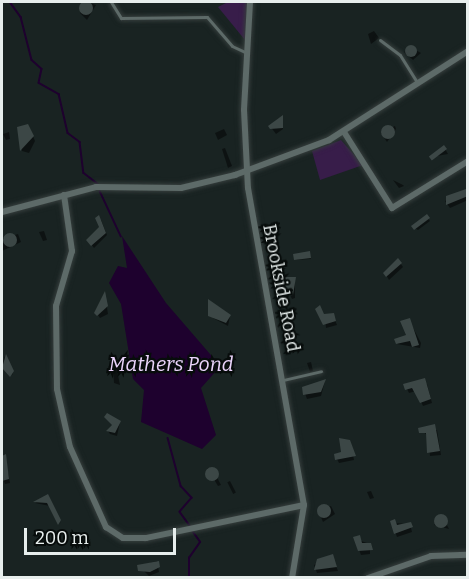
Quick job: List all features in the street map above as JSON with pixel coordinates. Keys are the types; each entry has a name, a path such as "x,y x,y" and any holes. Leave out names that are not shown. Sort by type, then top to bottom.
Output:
{"street":[{"name":"Brookside Road","path":"250,2 247,52 248,171 303,505 292,578"},
{"path":"2,212 104,186 181,188 248,171 344,132 468,51"},
{"path":"344,132 392,208 468,161"},
{"path":"64,195 72,251 54,334 57,389 70,447 98,513 115,534 134,539 303,505"},
{"path":"368,578 431,556 468,555"}],"lane":[{"path":"111,2 121,18 207,17 232,46 247,52"},
{"path":"380,40 400,55 418,84"},
{"path":"283,380 321,371"}],"shaded area":[{"path":"228,2 247,2 245,40 218,7"},
{"path":"341,140 363,165 320,180 312,151"}],"water":[{"name":"Mathers Pond","path":"122,236 166,303 216,361 217,370 201,388 216,435 202,449 141,422 144,390 133,379 121,304 109,283 118,266 127,268"}],"building":[{"path":"86,1 91,3 93,8 91,13 86,15 81,13 79,8 81,3"},
{"path":"413,45 416,46 416,56 409,57 406,56 405,49 406,46"},
{"path":"283,115 283,128 270,129 268,126"},
{"path":"28,124 34,136 20,151 17,127"},
{"path":"388,125 393,127 395,132 393,137 388,139 383,137 381,132 383,127"},
{"path":"444,145 447,149 432,160 429,156"},
{"path":"466,189 468,196 446,205 446,196"},
{"path":"427,214 430,218 414,230 411,226"},
{"path":"99,215 106,233 91,246 86,240 99,227 95,218"},
{"path":"7,233 13,233 17,240 13,247 7,247 3,243 3,237"},
{"path":"310,251 311,258 294,260 293,254"},
{"path":"398,258 402,263 386,277 383,273"},
{"path":"282,277 296,277 293,295 288,296"},
{"path":"105,291 108,306 97,316 94,313"},
{"path":"208,299 231,315 226,323 208,316"},
{"path":"320,305 324,314 334,313 336,321 323,325 315,309"},
{"path":"410,318 419,345 412,347 410,341 396,344 394,339 406,335 400,321"},
{"path":"6,354 14,371 10,377 2,368"},
{"path":"425,378 431,399 420,403 412,388 405,390 403,384"},
{"path":"326,379 321,392 303,395 302,387"},
{"path":"107,413 121,421 115,433 106,431 112,425 104,417"},
{"path":"435,424 440,451 427,453 426,433 419,433 418,428"},
{"path":"339,438 350,440 356,456 335,460 334,454 341,452"},
{"path":"6,454 9,479 2,481 2,456"},
{"path":"212,467 217,469 219,474 217,479 212,481 207,479 205,474 207,469"},
{"path":"48,494 61,520 58,525 47,503 33,502"},
{"path":"324,504 329,506 331,511 329,516 324,518 319,516 317,511 319,506"},
{"path":"438,514 444,514 448,521 444,528 438,528 434,524 434,518"},
{"path":"395,519 397,525 411,522 413,527 394,534 390,521"},
{"path":"360,535 362,543 371,543 373,550 358,551 353,537"},
{"path":"333,554 337,567 314,570 317,559"},
{"path":"159,561 160,567 150,572 138,571 137,565"}],"waterway":[{"path":"10,2 21,17 32,60 42,69 39,83 59,94 68,133 80,142 84,173 98,184"},
{"path":"100,191 121,236"},
{"path":"168,438 181,486 192,498 180,512 191,527"},
{"path":"189,578 189,558 200,542 192,531"}]}
